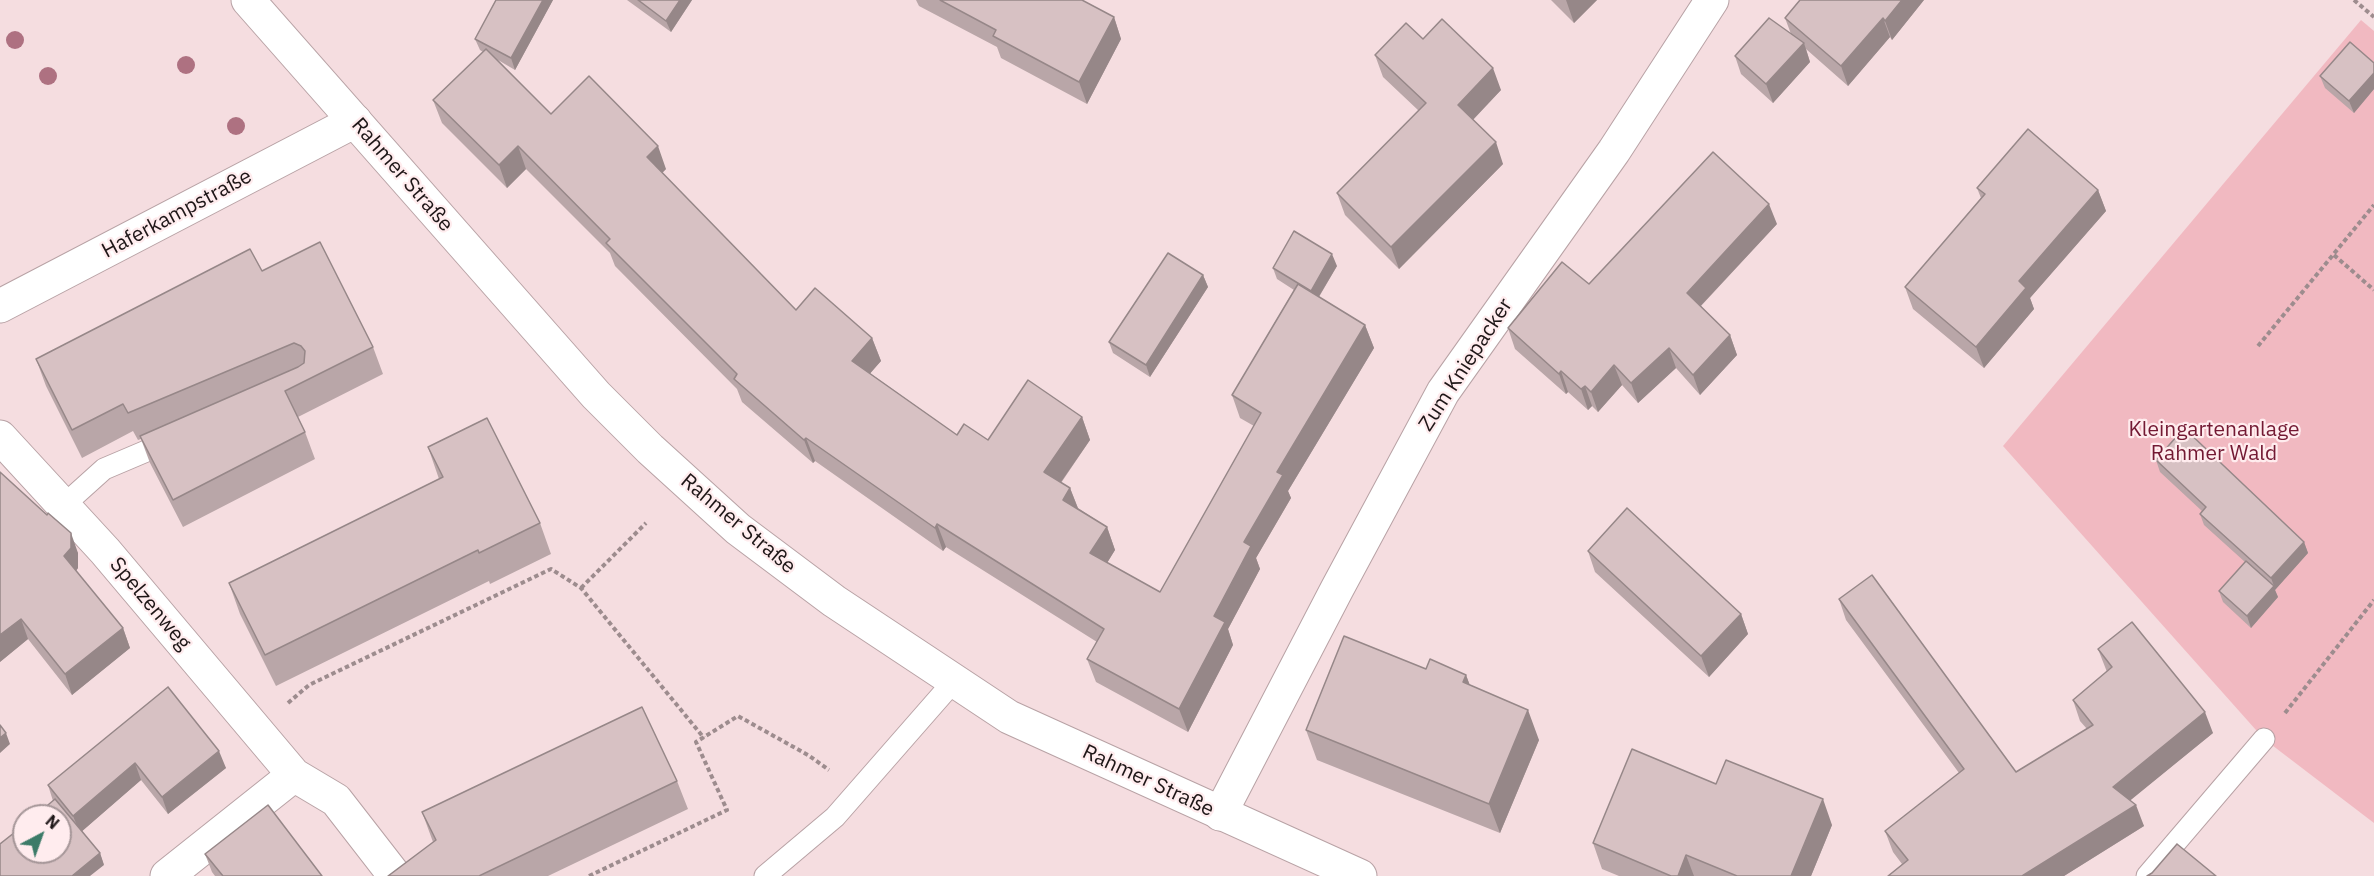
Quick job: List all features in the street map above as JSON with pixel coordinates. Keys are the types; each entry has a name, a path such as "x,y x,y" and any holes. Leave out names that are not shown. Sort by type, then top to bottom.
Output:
{"street":[{"name":"Rahmer Straße","path":"248,0 596,395 650,449 738,529 834,601 1009,717 1360,876"},
{"name":"Zum Kniepacker","path":"1220,814 1342,578 1443,392 1614,151 1712,0"},
{"name":"Haferkampstraße","path":"0,306 355,121"},
{"name":"Spelzenweg","path":"0,437 105,551 294,775 336,800 395,876"},
{"path":"167,876 294,775"}],"lane":[{"path":"64,505 104,469 187,433"},
{"path":"765,876 835,817 954,681"},
{"path":"2146,876 2264,739"}],"path":[{"path":"2354,0 2373,14"},
{"path":"2258,346 2374,205"},
{"path":"2334,255 2374,290"},
{"path":"581,588 646,523"},
{"path":"256,730 309,685 551,569 581,588 704,738"},
{"path":"2264,739 2374,600"},
{"path":"589,876 727,810 696,742 738,716 808,755 859,791"}],"green space":[{"name":"Kleingartenanlage Rahmer Wald","path":"2361,20 2374,31 2374,823 2264,739 2003,446"}],"building":[{"path":"496,0 543,0 511,58 475,39"},
{"path":"638,0 680,0 666,21"},
{"path":"940,0 1082,0 1114,17 1079,82 993,36 996,30"},
{"path":"1800,0 1902,0 1841,66 1785,18"},
{"path":"1769,18 1804,43 1766,84 1735,56"},
{"path":"1442,19 1493,68 1458,105 1496,142 1391,247 1337,193 1426,103 1375,55 1406,23 1423,39"},
{"path":"2350,42 2374,63 2374,73 2349,101 2320,76"},
{"path":"486,49 551,114 589,76 658,146 647,157 796,310 815,288 872,338 852,361 957,435 964,424 988,440 1028,380 1082,417 1044,472 1070,488 1063,500 1107,527 1090,553 1160,592 1261,413 1232,395 1298,284 1365,325 1277,472 1283,475 1244,542 1251,546 1214,616 1225,622 1179,709 1087,659 1104,629 937,524 935,528 806,438 804,440 734,379 737,374 606,243 610,239 518,146 499,165 433,100"},
{"path":"2028,129 2098,190 2019,281 2026,288 1976,347 1905,287 1985,194 1977,188"},
{"path":"1713,152 1769,204 1687,293 1730,335 1693,375 1669,348 1631,383 1614,365 1591,392 1585,386 1581,389 1561,371 1559,374 1508,328 1562,262 1589,284"},
{"path":"1294,231 1332,254 1311,291 1273,268"},
{"path":"320,242 373,347 285,391 305,432 173,500 140,436 298,367 304,363 305,351 294,343 128,413 123,404 72,430 36,359 250,249 262,271"},
{"path":"1168,253 1203,275 1146,365 1109,342"},
{"path":"487,418 540,523 479,553 478,550 265,655 229,583 443,477 428,447"},
{"path":"2184,428 2304,542 2271,578 2200,514 2206,507 2156,460"},
{"path":"0,472 47,515 48,513 71,533 71,548 64,556 123,628 65,674 21,619 0,635"},
{"path":"1627,508 1741,614 1701,656 1588,551"},
{"path":"2246,561 2274,586 2247,616 2219,591"},
{"path":"1872,575 2016,772 2093,725 2073,700 2112,667 2098,649 2132,622 2205,712 2113,787 2136,805 2022,876 1888,876 1908,860 1885,831 1964,769 1839,599"},
{"path":"1344,636 1426,669 1430,659 1466,675 1463,682 1528,710 1489,804 1306,730"},
{"path":"168,687 219,751 162,797 135,763 73,816 72,804 63,804 48,785"},
{"path":"642,707 677,781 479,876 388,876 436,840 422,812"},
{"path":"0,725 6,733 0,738"},
{"path":"1632,749 1716,784 1726,760 1823,799 1791,876 1737,876 1686,855 1678,876 1671,876 1593,843"},
{"path":"55,799 59,804 49,804"},
{"path":"268,805 322,876 223,876 205,854"},
{"path":"72,819 100,853 72,876 0,876 0,844 12,834 12,864 72,864"},
{"path":"2177,844 2216,876 2147,876"}]}
